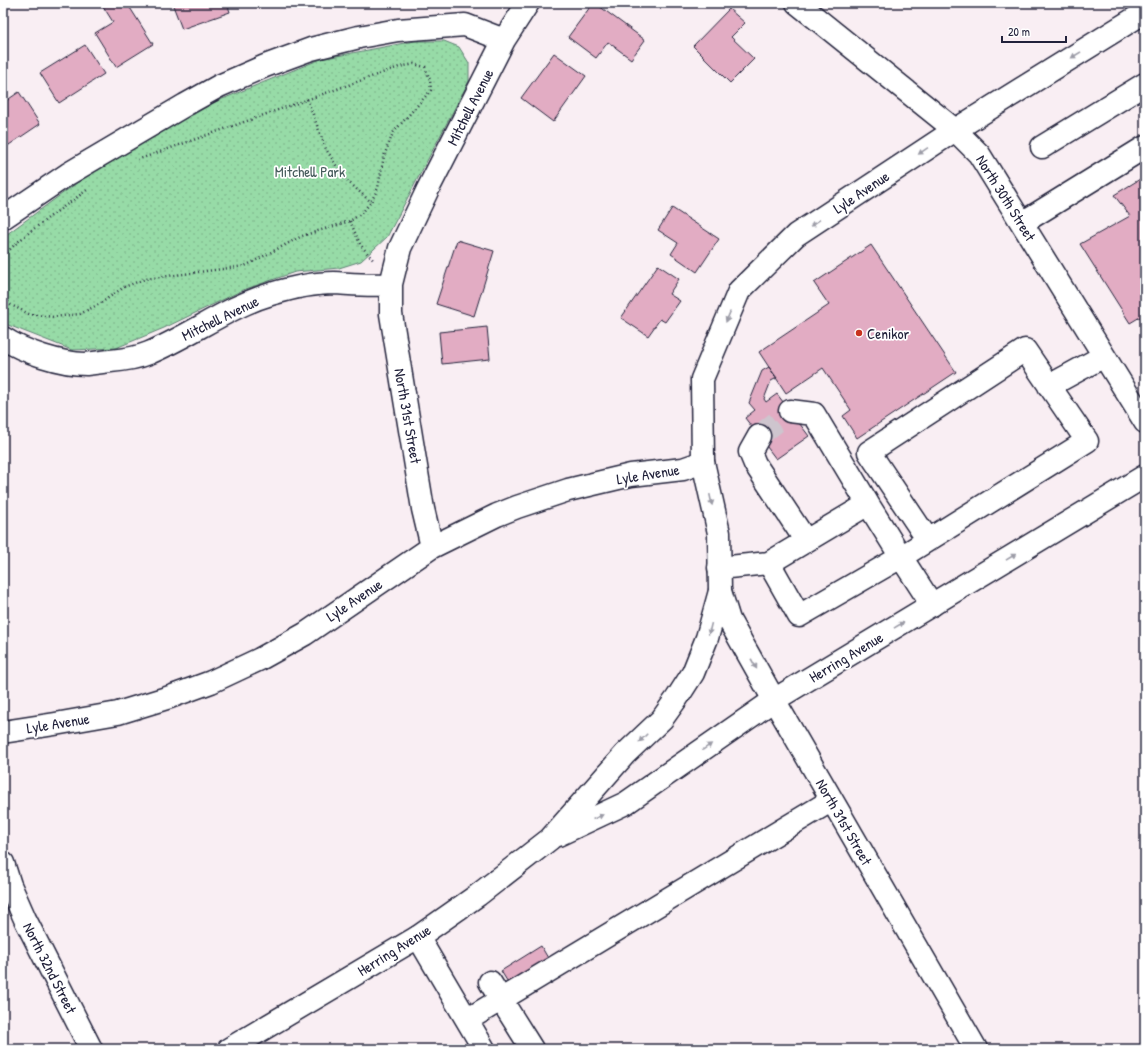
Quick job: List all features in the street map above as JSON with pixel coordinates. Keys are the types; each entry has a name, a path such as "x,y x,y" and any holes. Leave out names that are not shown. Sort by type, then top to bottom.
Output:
{"street":[{"name":"Mitchell Avenue","path":"3,338 28,351 56,360 85,364 126,360 148,354 233,309 270,294 297,287 333,283 375,286 391,284 400,248 428,189 504,40 528,3"},
{"name":"North 30th Street","path":"797,3 955,130 979,154 1104,356 1138,396 1145,422"},
{"name":"Lyle Avenue","path":"720,591 719,533 703,462 702,379 739,291 796,235 955,130 1145,12"},
{"path":"3,218 68,174 219,86 265,66 311,49 359,37 398,30 465,25 504,40"},
{"path":"1042,147 1145,84"},
{"path":"1022,224 1145,147"},
{"name":"North 31st Street","path":"391,284 391,314 423,508 432,547"},
{"path":"769,563 799,616 901,557 1087,441 1025,350 869,452 928,540"},
{"path":"1049,386 1104,356"},
{"path":"790,411 814,414 868,504 932,605"},
{"path":"759,436 750,452 755,464 806,541"},
{"name":"Lyle Avenue","path":"3,732 118,712 170,697 211,682 260,659 305,634 432,547 504,512 568,490 630,475 683,469 703,462"},
{"name":"Herring Avenue","path":"550,839 626,803 774,700 1145,476"},
{"path":"719,568 769,563 868,504"},
{"name":"North 31st Street","path":"720,591 730,620 774,700 976,1049"},
{"name":"Herring Avenue","path":"229,1049 418,937 478,895 550,839 625,754 662,719 677,698 693,673 708,638 720,591"},
{"path":"467,1020 495,991 832,800"},
{"name":"North 32nd Street","path":"3,863 10,885 25,919 91,1049"},
{"path":"418,937 484,1049"},
{"path":"495,991 532,1049"}],"path":[{"path":"3,295 11,305 29,314 53,317 80,314 101,303 124,287 145,279 245,266 302,236 350,221 362,213 371,202 378,188 384,156 393,133 430,90 430,80 425,67 414,64 399,67 134,161"},
{"path":"307,99 326,150 344,178 371,202"},
{"path":"3,260 4,256 14,244 91,187"},
{"path":"350,221 360,244 391,284"}],"green space":[{"name":"Mitchell Park","path":"415,41 444,41 459,47 469,63 469,81 387,237 361,261 339,268 295,272 243,290 164,328 116,348 72,350 3,323 3,237 85,177 183,115 321,59"}],"building":[{"path":"101,3 127,3 153,44 116,67 95,33 113,22"},
{"path":"172,3 227,3 230,12 182,29"},
{"path":"593,3 645,40 631,59 608,42 596,58 568,37"},
{"path":"729,9 745,23 731,37 754,59 730,83 693,46"},
{"path":"85,45 104,74 59,103 40,73"},
{"path":"554,53 586,76 553,122 521,98"},
{"path":"19,92 40,124 3,149 3,103"},
{"path":"1145,176 1145,314 1130,323 1080,244 1130,216 1114,195"},
{"path":"672,208 719,239 697,272 671,254 678,243 658,230"},
{"path":"457,240 494,251 474,316 436,304"},
{"name":"Cenikor","path":"871,245 956,372 857,438 843,416 851,410 823,368 786,393 759,352 829,305 814,283"},
{"path":"658,265 679,279 669,294 680,301 665,322 660,319 648,336 621,318"},
{"path":"487,327 490,359 442,364 439,332"},
{"path":"769,367 777,378 771,381 764,399 766,402 777,394 809,436 776,459 745,418 755,410 749,403 762,371"},
{"path":"541,946 552,965 512,989 501,971"}],"tunnel":[{"path":"759,436 790,411"}],"place":[{"name":"Cenikor","path":"859,333"}]}
